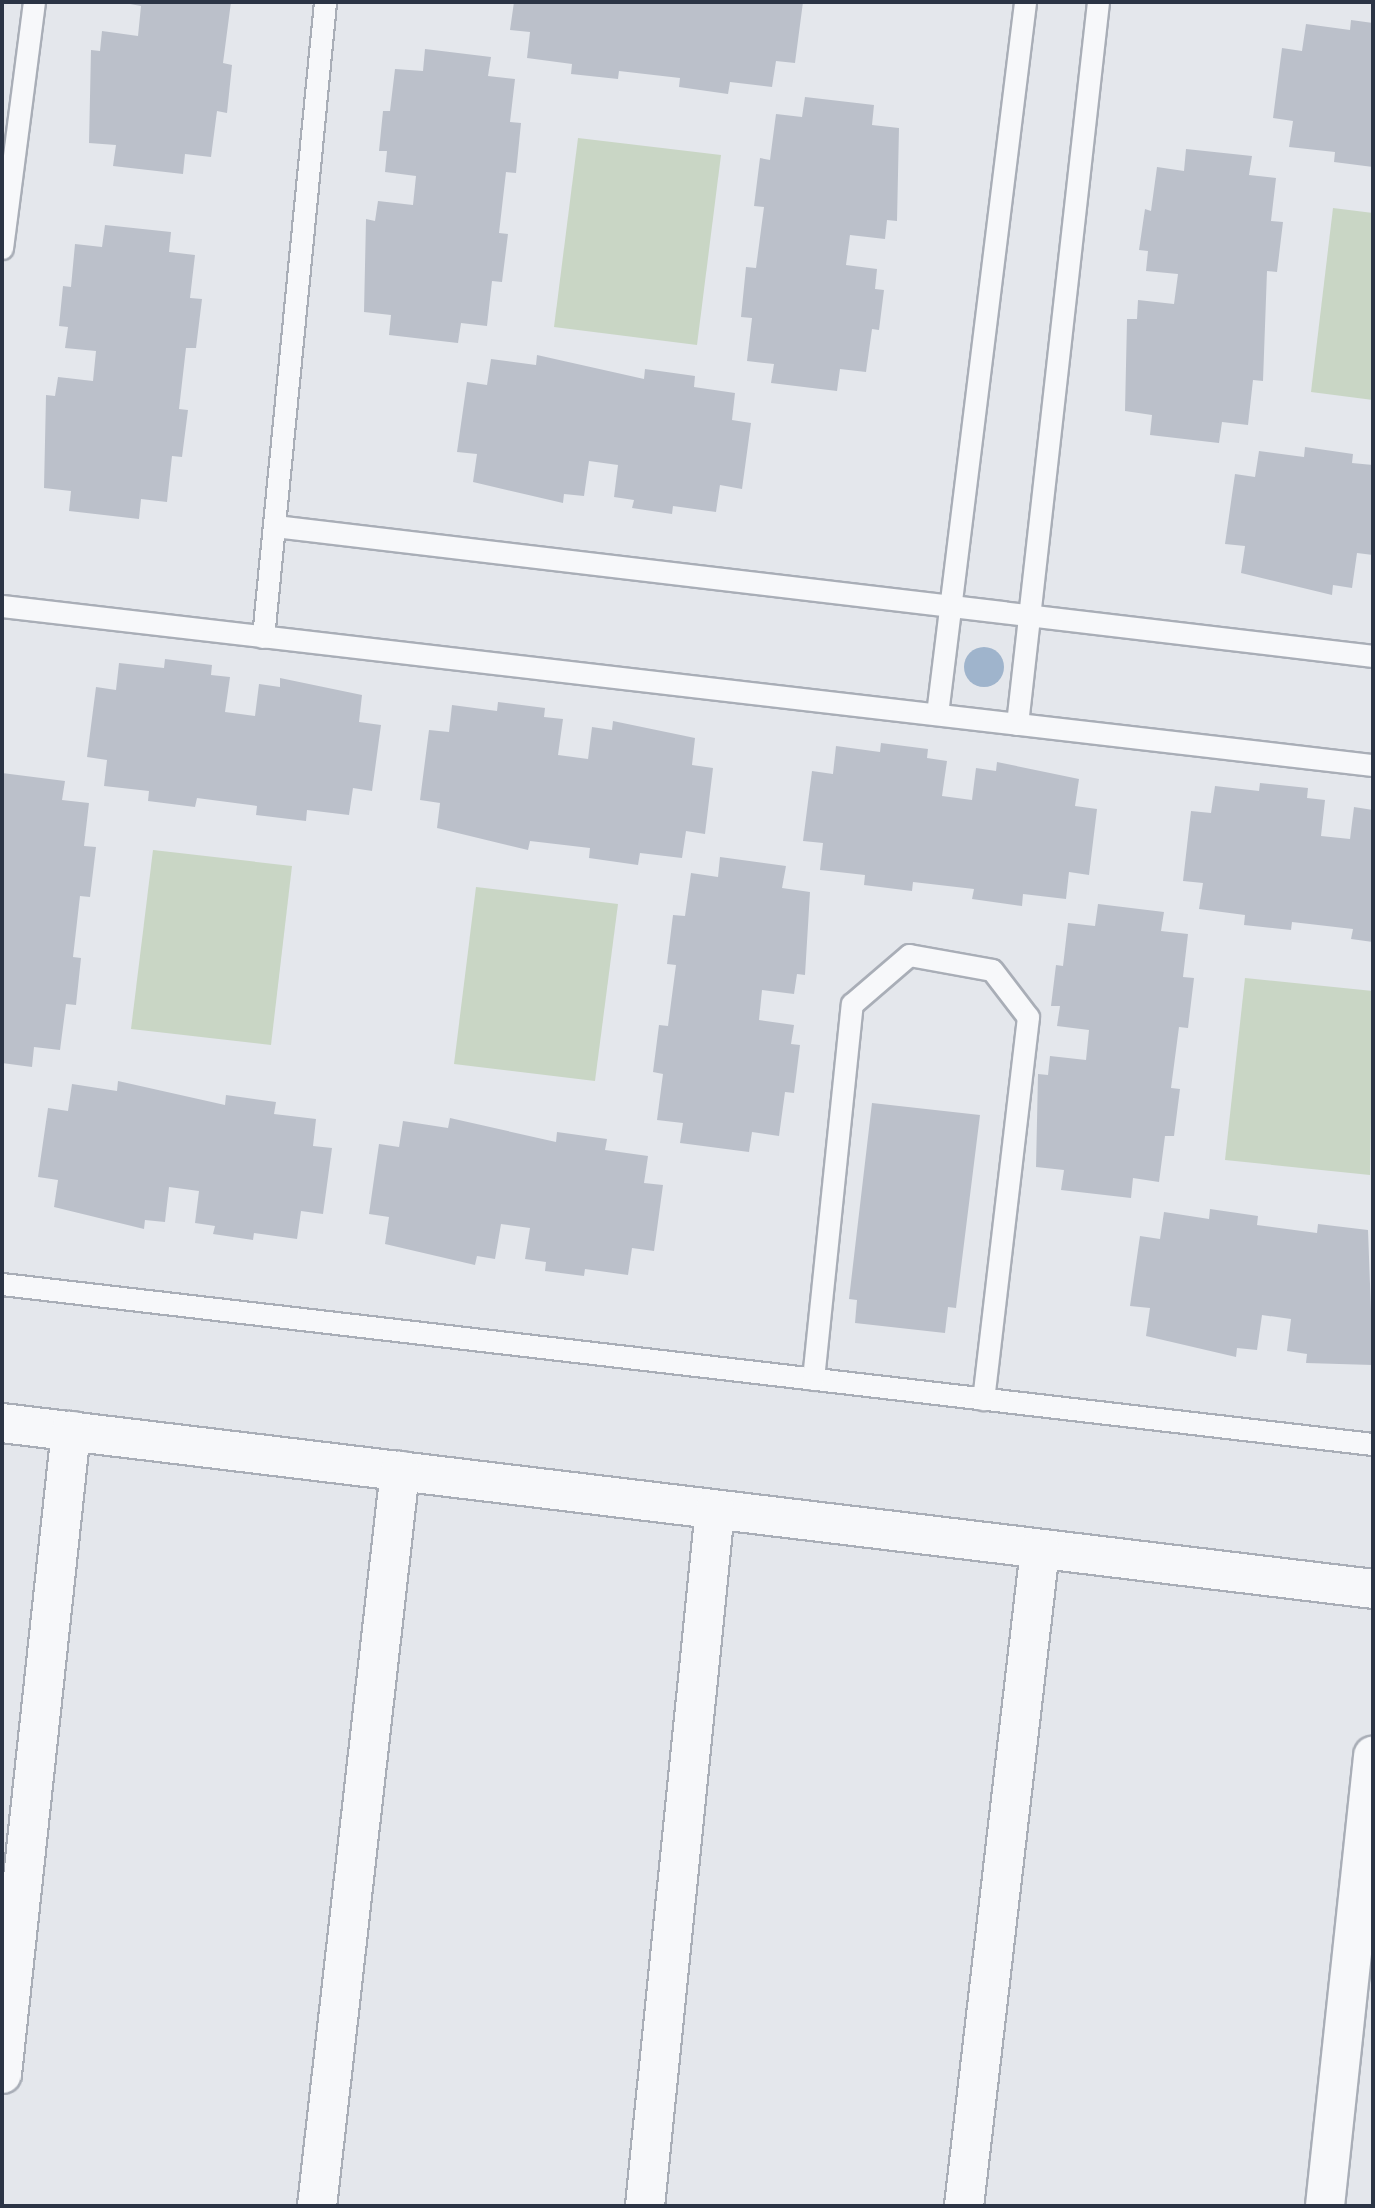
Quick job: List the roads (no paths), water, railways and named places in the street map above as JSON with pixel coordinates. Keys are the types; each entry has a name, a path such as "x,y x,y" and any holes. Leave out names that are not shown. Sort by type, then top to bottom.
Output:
{"street":[{"path":"2,1423 1373,1590"},
{"path":"2,2074 71,1431"},
{"path":"317,2206 400,1471"},
{"path":"645,2206 715,1510"},
{"path":"964,2206 1040,1549"},
{"path":"1325,2206 1373,1756"}],"lane":[{"path":"2,248 34,2"},
{"path":"263,637 325,2"},
{"path":"937,714 948,606 1025,2"},
{"path":"1017,724 1098,2"},
{"path":"275,526 1373,656"},
{"path":"2,606 1373,765"},
{"path":"813,1379 852,1004 909,955 992,970 1028,1017 983,1399"},
{"path":"2,1284 1373,1444"}],"water":[{"path":"984,647 998,653 1004,667 998,681 984,687 970,681 964,667 970,653"}]}
